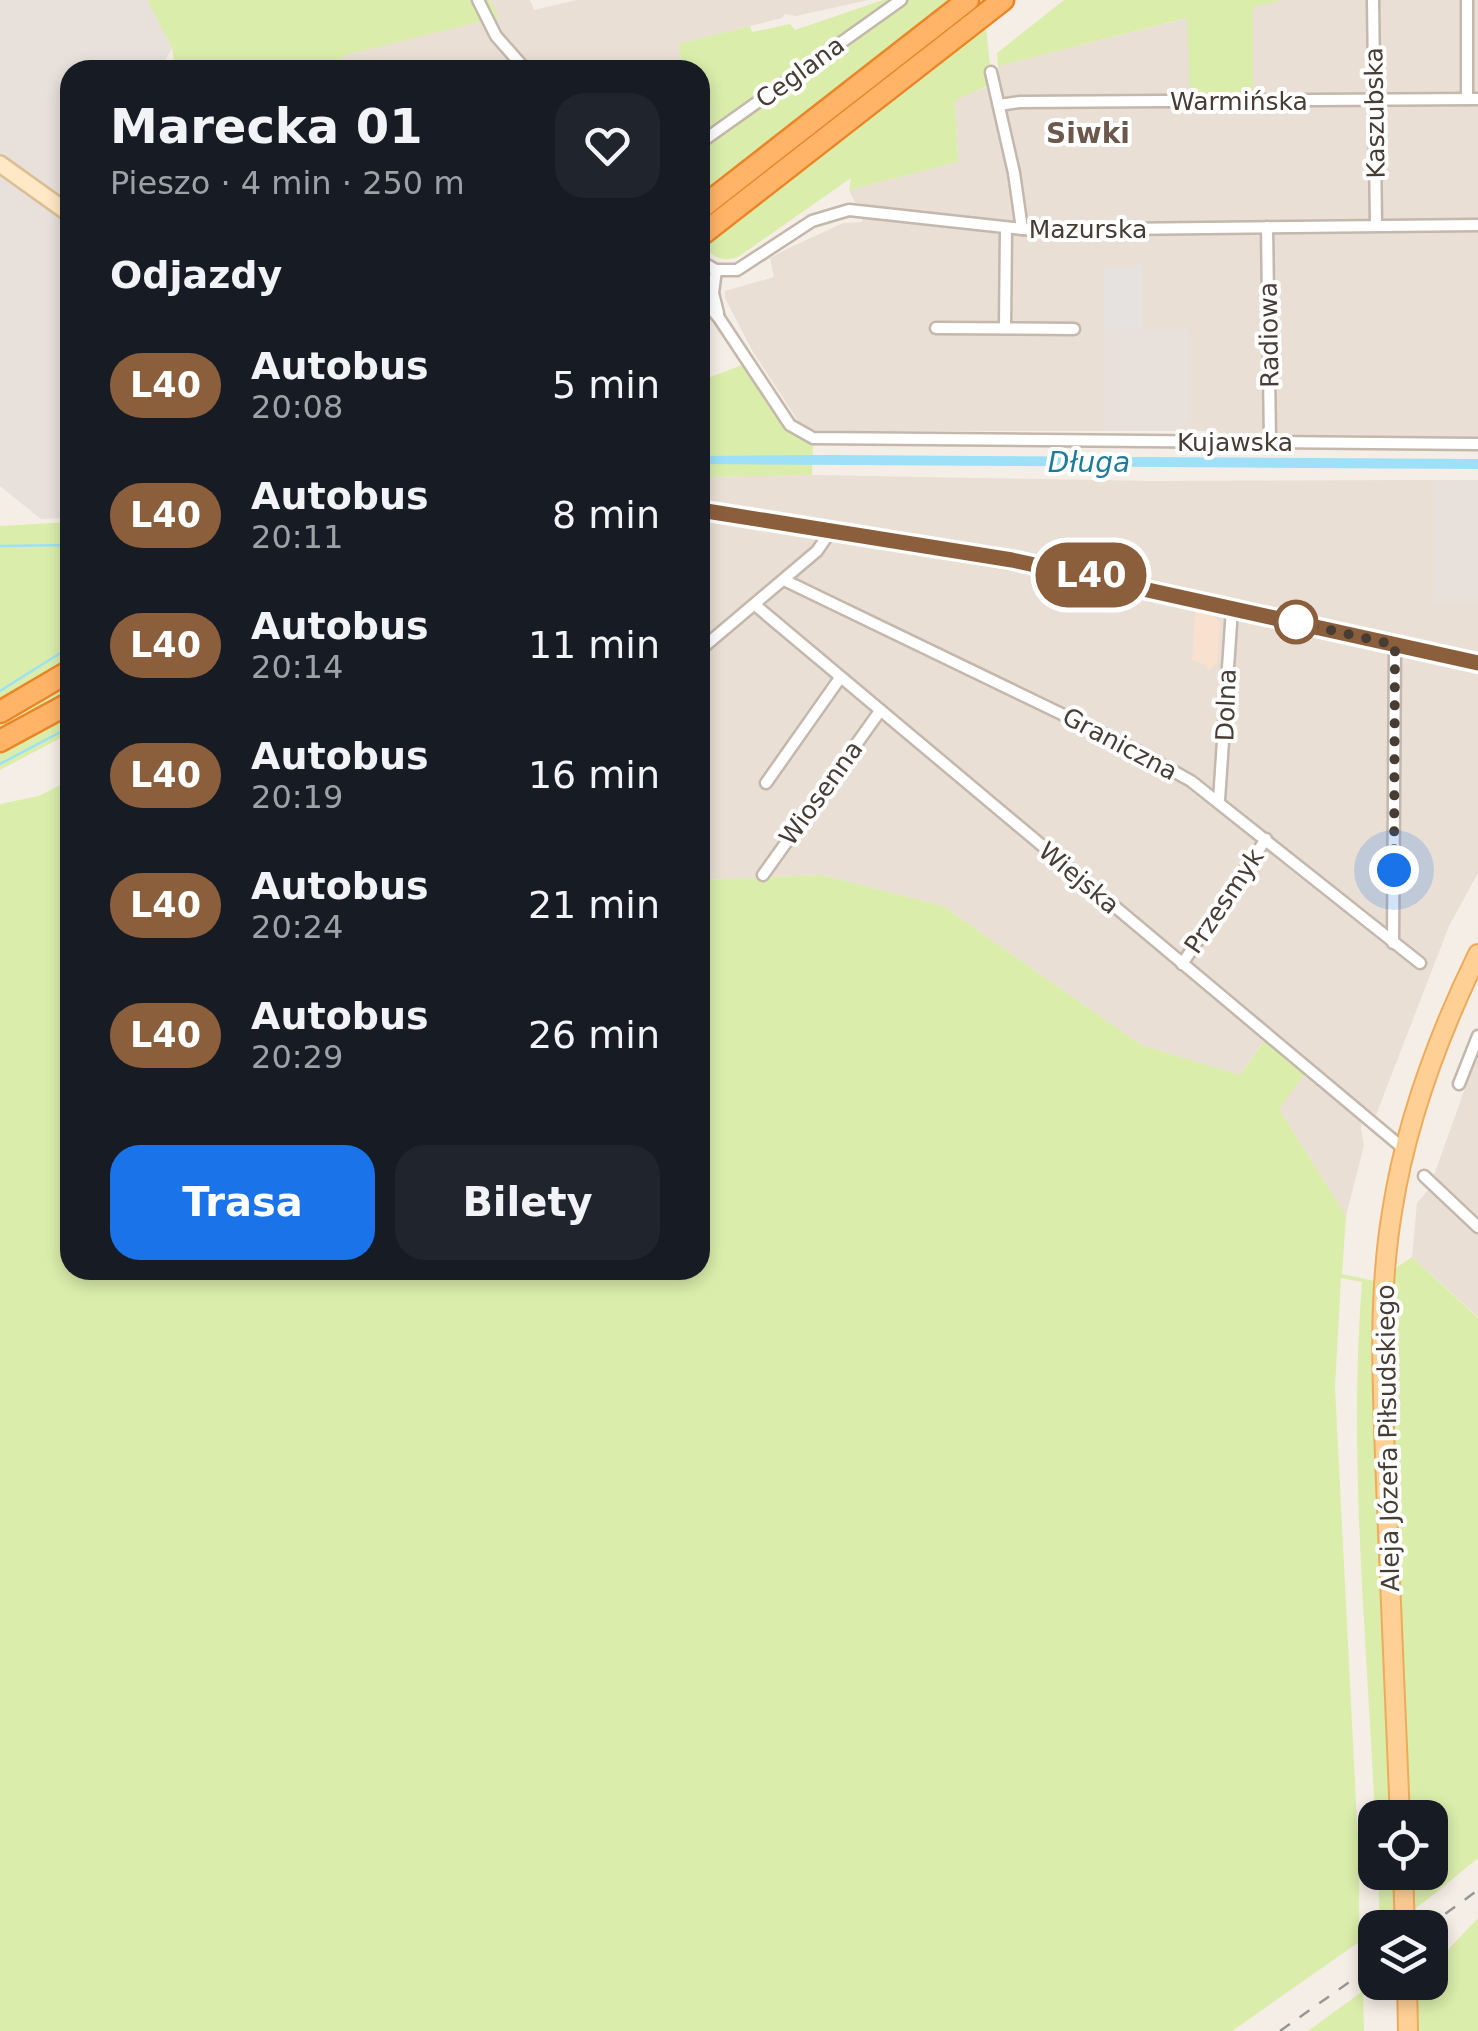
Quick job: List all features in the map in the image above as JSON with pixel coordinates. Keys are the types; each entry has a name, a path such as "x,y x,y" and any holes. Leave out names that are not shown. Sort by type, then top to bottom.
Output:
{"highway":[{"path":"710,200 968,0"},
{"path":"710,228 1003,0"},
{"path":"0,712 60,677"},
{"path":"0,742 60,709"}],"main road":[{"name":"Aleja Józefa Piłsudskiego","path":"1399,1800 1382,1322 1391,1214 1404,1149 1429,1067 1477,960"},
{"path":"1407,2000 1408,2031"}],"street":[{"path":"478,0 496,36 517,60"},
{"name":"Ceglana","path":"710,136 901,0"},
{"name":"Kaszubska","path":"1373,0 1376,226"},
{"path":"1467,0 1473,99"},
{"path":"990,72 1000,105 1022,229"},
{"name":"Warmińska","path":"1000,105 1473,99"},
{"path":"0,164 60,207"},
{"name":"Mazurska","path":"710,266 744,267 812,221 849,210 1006,229 1478,225"},
{"name":"Radiowa","path":"1267,228 1270,442"},
{"path":"1005,328 1006,229"},
{"name":"Kujawska","path":"710,278 719,318 790,425 813,438 1478,444"},
{"path":"936,328 1074,329"},
{"path":"710,512 1012,560 1478,663"},
{"path":"710,642 818,551 830,532"},
{"name":"Graniczna","path":"784,580 1130,747 1218,800 1420,964"},
{"name":"Wiejska","path":"755,605 1404,1149"},
{"name":"Dolna","path":"1218,800 1232,609"},
{"path":"1393,942 1395,645"},
{"path":"766,783 840,678"},
{"name":"Wiosenna","path":"762,875 880,712"},
{"name":"Przesmyk","path":"1182,964 1266,839"},
{"path":"1458,1084 1478,1036"},
{"path":"1424,1176 1478,1226"}],"shaded area":[{"path":"0,0 147,0 172,48 165,60 60,60 60,518 41,519 0,486"},
{"path":"490,0 530,0 534,10 577,0 868,0 796,16 785,14 782,18 678,44 681,60 341,60 340,56 498,17"},
{"path":"1284,0 1478,0 1478,443 1270,442 1270,437 1219,436 1218,431 814,431 799,422 753,352 725,291 774,277 770,258 789,248 843,223 862,222 863,204 855,203 849,190 958,162 955,99 1000,82 998,66 1188,18 1253,91 1253,6"},
{"path":"1139,261 1142,329 1104,329 1104,268 1132,267"},
{"path":"1104,329 1189,329 1189,431 1104,431"},
{"path":"710,477 1433,480 1434,603 1478,603 1478,873 1449,926 1376,1115 1365,1107 1361,1128 1364,1145 1346,1216 1279,1109 1264,1041 1240,1075 1141,1045 943,906 822,875 710,880"},
{"path":"1433,480 1478,480 1478,603 1434,603"},
{"path":"1195,611 1213,614 1220,623 1217,662 1209,671 1206,665 1192,660"},
{"path":"1478,1052 1478,1317 1412,1257 1417,1203 1429,1189"}],"green space":[{"path":"147,0 490,0 499,17 341,56 342,60 174,60 172,48"},
{"path":"883,0 983,0 992,84 955,100 958,162 849,190 851,178 738,257 721,259 710,252 710,60 681,60 678,44 750,26 752,32 790,24 795,30"},
{"path":"1064,0 1284,0 1253,7 1253,92 1190,93 1187,18 998,66 997,53"},
{"path":"742,365 751,368 790,425 813,438 812,475 710,477 710,377"},
{"path":"60,523 60,738 0,770 0,526"},
{"path":"60,785 60,1280 710,1280 710,880 822,875 943,906 1141,1045 1240,1075 1265,1040 1305,1074 1279,1109 1346,1216 1342,1274 1384,1283 1412,1257 1478,1318 1478,1858 1448,1882 1448,1800 1374,1800 1358,1482 1362,1282 1341,1278 1335,1387 1358,1842 1358,1943 1232,2031 0,2031 0,804 39,796"},
{"path":"1379,1890 1438,1890 1412,1910 1379,1910"},
{"path":"1478,1918 1478,2031 1418,2031 1419,2000 1448,2000 1448,1950"},
{"path":"1358,1995 1358,2000 1363,2000 1364,2031 1308,2031"}],"water":[{"name":"Długa","path":"710,456 1478,459 1478,469 710,464"}],"waterway":[{"path":"0,546 60,545"},
{"path":"0,691 60,653"},
{"path":"0,764 60,732"}],"railway":[{"path":"1448,1912 1478,1890"},
{"path":"1280,2031 1358,1976"}],"bus line":[{"name":"L40","path":"710,512 1012,560 1478,663"}],"district":[{"name":"Siwki","path":"1088,133"}],"route":[{"path":"1296,622 1395,645 1394,870"}]}
